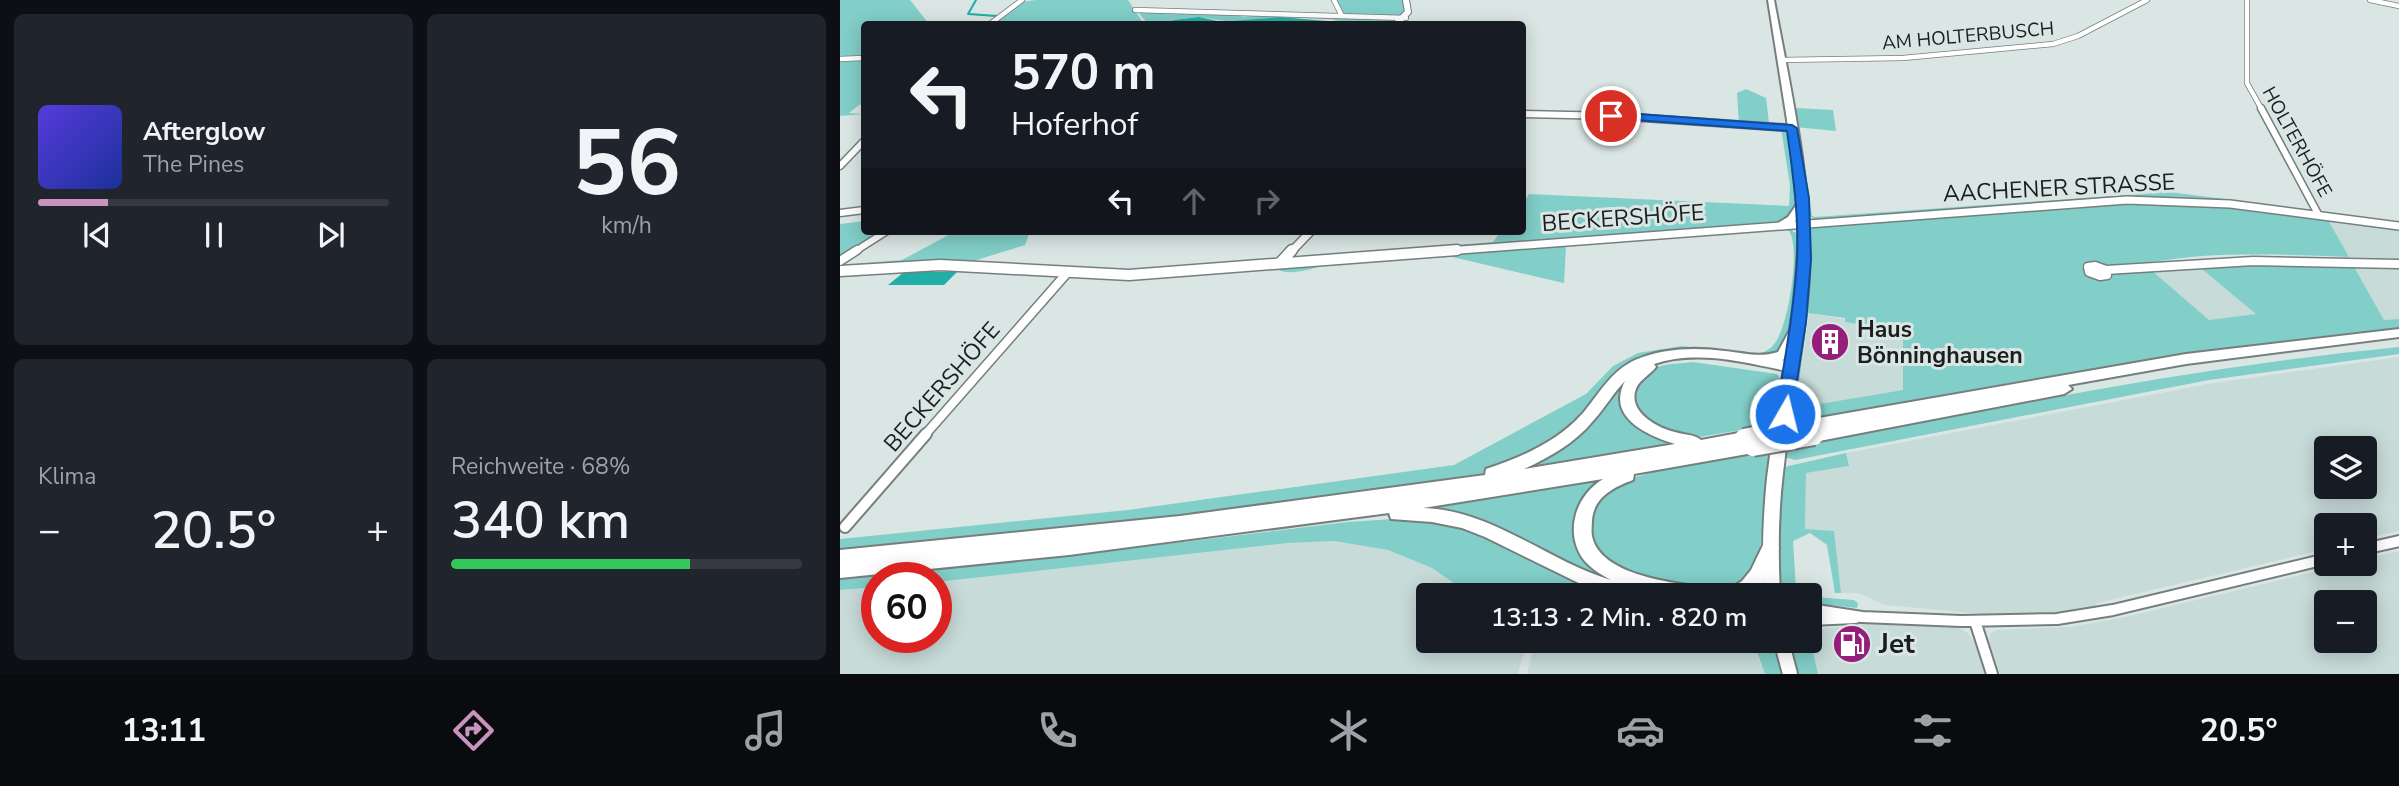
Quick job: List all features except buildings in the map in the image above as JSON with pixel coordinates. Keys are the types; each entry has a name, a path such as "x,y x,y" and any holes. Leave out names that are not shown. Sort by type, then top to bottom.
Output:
{"highway":[{"path":"1757,362 1781,356 1797,330"},
{"path":"840,558 1097,533 1381,497 1748,442 2186,359 2399,333"},
{"path":"1813,430 2178,370 2399,341"},
{"path":"1381,497 1411,488 1485,475 1532,458 1573,432 1619,377 1646,361 1667,355 1689,354 1757,362 1791,370"},
{"path":"1748,442 1688,441 1650,430 1632,412 1628,402 1632,381 1647,368 1664,361 1684,359 1791,370"},
{"path":"1637,583 1609,570 1589,550 1582,527 1591,499 1613,481 1696,462 1748,442"},
{"path":"840,570 1065,549 1332,516 1717,453"},
{"path":"1332,516 1420,513 1466,521 1507,537 1574,575 1598,583"},
{"path":"1753,583 1770,548"}],"main road":[{"path":"1771,0 1792,128 1804,224 1804,259 1797,330 1772,500 1771,583"},
{"path":"1778,226 1794,217 1803,203"},
{"path":"1784,653 1790,674"}],"street":[{"path":"994,21 1022,0"},
{"path":"1334,0 1342,16"},
{"path":"1401,21 1406,18 1408,12 1406,0"},
{"name":"AM HOLTERBUSCH","path":"1781,60 1903,58 2053,44 2078,36 2147,0"},
{"name":"HOLTERHÖFE","path":"2247,0 2247,83 2318,214"},
{"path":"2370,0 2399,6"},
{"path":"1135,10 1406,18"},
{"path":"840,60 861,58"},
{"path":"1526,114 1622,116 1792,128"},
{"path":"840,166 861,144"},
{"name":"AACHENER STRASSE","path":"1804,224 2127,200 2192,201 2318,214 2399,226"},
{"path":"840,213 861,210"},
{"name":"BECKERSHÖFE","path":"840,271 946,265 1123,275 1804,224"},
{"path":"840,261 881,235"},
{"path":"1280,263 1307,235"},
{"path":"2106,270 2188,261 2238,259 2301,258 2399,264"},
{"name":"BECKERSHÖFE","path":"845,527 1067,273"},
{"path":"2377,546 2399,541"},
{"path":"1822,619 1862,617 2040,621 2097,613 2314,562"},
{"path":"1822,611 1862,617"},
{"path":"1975,621 1992,674"}],"shaded area":[{"path":"840,0 910,0 927,21 861,21 861,105 849,113 861,114 840,116"},
{"path":"975,0 970,13 999,16 1021,2 1036,0 1128,0 1142,21 994,21 997,17 968,14"},
{"path":"1335,0 1404,0 1404,17 1343,15"},
{"path":"1137,11 1244,13 1242,17 1275,14 1401,18 1398,21 1337,21 1280,17 1225,21 1199,17 1145,21"},
{"path":"1199,17 1217,21 1172,21"},
{"path":"1280,17 1327,21 1234,21"},
{"path":"1787,60 1795,108 1833,110 1836,131 1795,127 1784,61"},
{"path":"1746,89 1766,98 1769,123 1739,124 1737,93"},
{"path":"1781,128 1789,128 1798,200 1795,209 1784,221 1301,261 1363,252 1493,242 1498,235 1526,235 1526,198 1529,194 1789,206 1790,185"},
{"path":"1798,130 1812,216 1815,217 2169,192 2312,210 2151,198 1815,220 1809,215 1796,131"},
{"path":"2115,202 2195,203 2328,220 2349,257 2220,255 2130,264 2088,263 2082,267 2086,274 2106,279 2113,274 2151,270 2209,320 2256,314 2197,265 2239,262 2353,265 2384,320 2399,319 2399,328 2170,357 1790,422 1811,229 1817,226","holes":["1808,313 1845,318 1845,322 1903,331 1903,390 1796,408"]},
{"path":"2327,219 2399,229 2399,261 2349,257"},
{"path":"861,221 861,235 877,235 840,258 840,224"},
{"path":"1789,229 1798,234 1798,283 1794,320 1782,349 1772,358 1715,353 1647,357 1555,441 1485,473 1325,500 1244,510 840,551 840,539 1128,510 1454,465 1586,394 1613,366 1638,353 1682,346 1757,355 1767,350 1780,334 1789,304 1794,251 1788,230 1566,246 1564,283 1444,255 1320,265 1322,266 1293,272 1281,271 1276,269 1278,267"},
{"path":"949,235 1029,235 1025,245 967,263 840,269 840,265 902,260"},
{"path":"2197,265 2257,314 2208,320 2151,270"},
{"path":"2353,265 2399,268 2399,319 2384,320"},
{"path":"904,272 957,272 944,285 888,285"},
{"path":"1809,313 1903,330 1903,390 1796,409"},
{"path":"2399,347 2399,354 2209,380 1795,460 1785,457 1787,449 2092,390 2322,355"},
{"path":"1701,355 1750,362 1750,365 1695,358 1655,364 1641,370 1628,410 1681,442 1510,471 1555,448 1617,383 1647,362"},
{"path":"2399,357 2399,531 2377,536 2377,513 2314,513 2314,552 2097,603 2096,607 2059,612 1993,615 1885,605 1858,593 1841,593 1834,532 1805,529 1806,473 1849,466 1846,453 2213,383"},
{"path":"1693,362 1777,374 1783,385 1778,424 1699,437 1666,431 1647,420 1636,403 1635,389 1640,377 1662,366"},
{"path":"1772,451 1761,543 1753,580 1748,583 1659,583 1625,573 1603,559 1595,548 1589,529 1591,513 1598,498 1612,487 1632,479 1706,461"},
{"path":"1846,453 1849,466 1806,473 1805,529 1834,531 1841,593 1835,593 1827,545 1810,533 1793,541 1796,583 1780,583 1777,551 1784,467"},
{"path":"1607,480 1592,493 1588,554 1640,583 1611,583 1423,509"},
{"path":"1425,517 1456,523 1585,583 1454,583 1432,568 1388,550 1334,541 1288,543 952,580 952,568 1347,522"},
{"path":"1334,541 1388,550 1432,568 1454,583 1416,583 1416,653 1524,653 1518,674 840,674 840,590 861,588 861,653 952,653 952,580 1289,543"},
{"path":"2399,551 2399,674 2000,674 1989,640 1990,633 1997,630 2069,627 2125,617 2314,572 2314,576 2377,576 2377,556"},
{"path":"861,576 861,588 840,590 840,578"},
{"path":"1822,598 1854,600 1858,603 1857,608 1822,604"},
{"path":"1874,623 1955,626 1967,632 1975,643 1985,674 1818,674 1813,653 1822,653 1822,629"},
{"path":"1532,653 1757,653 1765,674 1527,674"},
{"path":"1757,653 1775,653 1781,674 1765,674"},
{"path":"1793,653 1813,653 1818,674 1799,674"}],"waterway":[{"path":"976,0 968,14 997,16"}],"place":[{"name":"Haus Bönninghausen","path":"1830,342"},
{"name":"Jet","path":"1852,644"}],"route":[{"path":"1611,116 1792,128 1804,219 1804,259 1785,414"}]}
